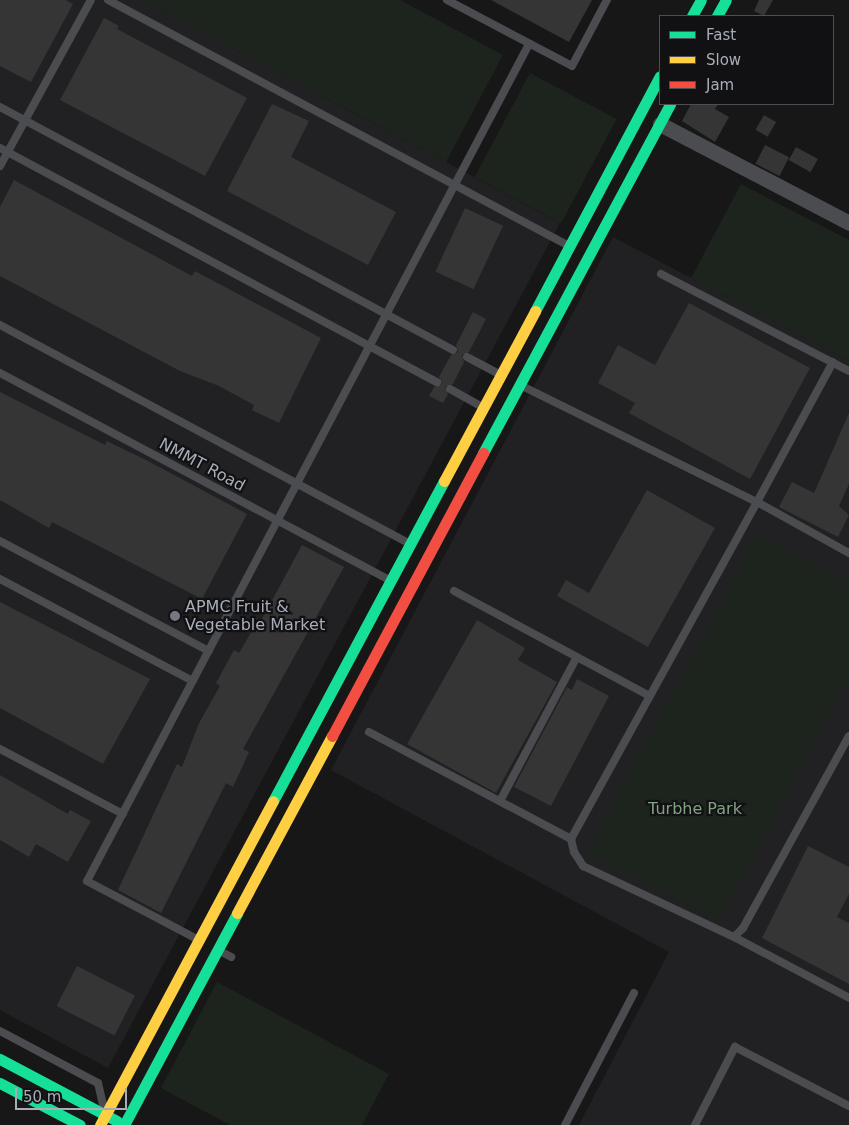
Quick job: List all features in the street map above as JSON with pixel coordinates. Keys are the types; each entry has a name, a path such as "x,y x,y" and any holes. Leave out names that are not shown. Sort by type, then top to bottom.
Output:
{"street":[{"path":"693,15 701,0"},
{"path":"718,15 726,0"},
{"path":"413,562 410,544 493,412 510,380 569,246 659,78"},
{"path":"103,1120 345,715 413,562 510,380 670,105"},
{"path":"660,124 849,223"},
{"path":"0,1059 103,1120 124,1125 208,945 325,704 391,581 413,562"},
{"path":"0,1082 80,1125"}],"lane":[{"path":"0,166 4,150 25,120 91,0"},
{"path":"108,0 569,246"},
{"path":"447,0 572,66 607,0"},
{"path":"231,957 88,882 529,44"},
{"path":"0,107 453,350"},
{"path":"4,150 437,382"},
{"path":"661,274 849,370"},
{"path":"0,325 410,544"},
{"path":"467,357 756,502 849,553"},
{"path":"833,362 571,838 574,852 583,866 722,935 734,937 849,998"},
{"name":"NMMT Road","path":"0,373 391,581"},
{"path":"450,389 493,412"},
{"path":"0,541 209,651"},
{"path":"0,579 193,681"},
{"path":"454,591 650,696"},
{"path":"500,801 577,657"},
{"path":"325,704 345,715"},
{"path":"368,732 571,838"},
{"path":"734,937 743,928 849,736"},
{"path":"0,749 123,814"},
{"path":"566,1125 634,993"},
{"path":"0,1031 98,1083 103,1120"},
{"path":"695,1125 735,1047 849,1106"}],"shaded area":[{"name":"APMC Fruit & Vegetable Market","path":"0,0 142,0 560,223 108,1068 0,1010"},
{"path":"613,237 849,361 849,1125 579,1125 669,952 331,770"}],"green space":[{"path":"142,0 400,0 503,55 446,162"},
{"path":"530,73 617,119 561,223 475,177"},
{"path":"741,184 849,240 849,361 691,278"},
{"name":"Turbhe Park","path":"758,534 849,582 849,678 718,922 587,852"},
{"path":"217,982 389,1074 362,1125 230,1125 161,1088"}],"building":[{"path":"0,0 66,0 73,4 31,82 0,66"},
{"path":"491,0 592,0 569,42"},
{"path":"759,0 773,0 765,15 754,11"},
{"path":"104,18 119,26 117,29 247,98 205,176 60,100"},
{"path":"272,104 309,121 291,157 396,212 368,265 227,191"},
{"path":"690,105 717,105 715,109 729,117 715,142 682,121"},
{"path":"764,115 776,122 768,137 756,130"},
{"path":"765,145 789,157 780,176 755,164"},
{"path":"796,147 818,159 811,172 789,160"},
{"path":"14,180 192,276 195,271 321,338 279,423 252,410 254,405 219,386 180,371 0,276 0,207"},
{"path":"465,208 503,226 473,289 435,271"},
{"path":"689,303 810,368 750,479 629,413 635,403 598,383 618,345 655,365"},
{"path":"473,312 486,319 469,352 462,355 464,362 453,384 445,387 448,394 443,403 429,396 434,387 442,384 439,377 451,355 458,352 456,345"},
{"path":"0,392 105,445 107,441 148,461 247,514 202,599 52,522 49,528 0,500"},
{"path":"849,413 849,484 839,506 849,515 838,537 779,507 792,482 814,493"},
{"path":"647,490 715,528 648,647 557,596 566,580 589,593"},
{"path":"302,545 344,567 243,749 249,752 233,787 226,783 161,913 118,890 177,764 182,767 199,723 220,686 216,683 234,650 239,653 253,629 256,630"},
{"path":"0,602 150,679 103,764 0,708"},
{"path":"477,620 525,648 518,660 557,682 496,793 407,744"},
{"path":"577,679 609,696 551,806 514,787 567,687 572,690"},
{"path":"0,775 68,814 70,810 91,821 68,862 36,844 29,857 0,840"},
{"path":"808,846 849,867 849,894 837,917 849,923 849,984 762,938"},
{"path":"77,966 135,996 114,1036 57,1006"}],"traffic: fast":[{"path":"693,15 701,0"},
{"path":"718,15 726,0"},
{"path":"535,311 659,78"},
{"path":"483,453 669,105"},
{"path":"273,801 444,481"},
{"path":"124,1125 237,913"},
{"path":"0,1059 117,1121"},
{"path":"0,1083 80,1125"}],"traffic: slow":[{"path":"444,481 535,311"},
{"path":"237,913 332,736"},
{"path":"100,1125 273,801"}],"traffic: jam":[{"path":"332,736 483,453"}],"place":[{"name":"APMC Fruit & Vegetable Market","path":"175,616"}]}
